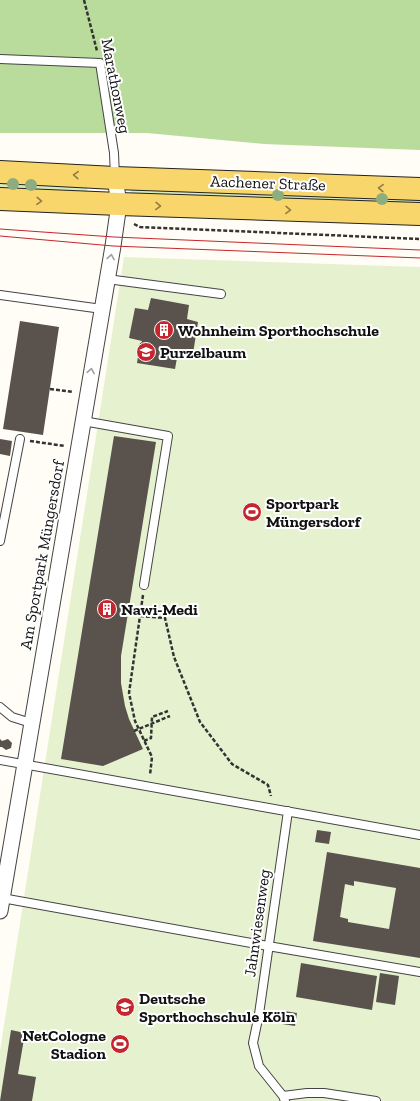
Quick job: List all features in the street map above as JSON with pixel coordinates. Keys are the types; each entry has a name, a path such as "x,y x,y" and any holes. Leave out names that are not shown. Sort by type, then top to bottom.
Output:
{"main road":[{"name":"Aachener Straße","path":"0,172 115,178 420,189"},
{"name":"Aachener Straße","path":"0,199 118,210 420,214"}],"street":[{"path":"115,178 118,210"},
{"name":"Am Sportpark Müngersdorf","path":"1,904 118,210"}],"lane":[{"path":"0,59 100,63"},
{"name":"Marathonweg","path":"100,63 114,153 115,178"},
{"path":"107,278 221,294"},
{"path":"0,295 102,309"},
{"path":"84,416 168,436 144,585"},
{"path":"0,541 20,439"},
{"path":"0,707 12,717 31,723"},
{"path":"0,760 24,763 420,835"},
{"name":"Jahnwiesenweg","path":"284,1099 259,1066 253,1043 259,1014 288,811"},
{"path":"1,904 268,946 420,972"},
{"path":"284,1099 307,1093 324,1093 376,1101"}],"path":[{"name":"Marathonweg","path":"84,0 100,63"},
{"path":"118,210 140,227 420,239"},
{"path":"50,389 72,392"},
{"path":"38,442 57,445"},
{"path":"144,585 128,693 135,721 152,757 148,786"},
{"path":"140,616 165,618 174,657 200,722 232,764 268,785 274,808"},
{"path":"153,723 151,717 168,710 170,716 158,721 153,723 134,730 158,721"},
{"path":"144,741 151,738 152,717 156,715"}],"green space":[{"path":"0,0 420,0 420,150 264,144 147,133 0,133"},
{"path":"0,177 88,184 87,193 0,188"},
{"path":"130,183 420,195 420,206 131,194"},
{"name":"Sportpark Müngersdorf","path":"124,257 420,267 420,1101 0,1101 0,1051"}],"building":[{"name":"Wohnheim Sporthochschule","path":"151,298 189,305 187,319 198,322 192,360 177,358 175,369 137,363 140,343 142,341 129,338 135,308 148,310"},
{"path":"20,321 59,327 43,435 3,429"},
{"name":"Nawi-Medi","path":"114,436 156,442 121,656 121,683 125,706 129,719 143,749 103,766 61,759"},
{"path":"0,439 12,441 10,456 0,454"},
{"path":"0,739 2,741 8,739 12,743 11,748 6,750 0,747"},
{"path":"317,830 331,832 329,844 315,842"},
{"path":"327,852 420,868 420,958 313,941","holes":["354,881 396,888 389,929 348,922 348,919 340,917 345,884 354,886"]},
{"path":"301,963 377,976 372,1010 296,997"},
{"path":"380,973 399,976 395,1005 376,1002"},
{"path":"284,1011 297,1013 295,1026 282,1024"},
{"path":"11,1030 25,1033 18,1074 36,1077 32,1101 0,1101"}],"tram line":[{"path":"0,229 114,237 420,250"},
{"path":"0,236 113,246 420,258"}],"place":[{"name":"Wohnheim Sporthochschule","path":"164,330"},
{"name":"Purzelbaum","path":"146,352"},
{"name":"Sportpark Müngersdorf","path":"252,512"},
{"name":"Nawi-Medi","path":"107,609"},
{"name":"Deutsche Sporthochschule Köln","path":"125,1007"},
{"name":"NetCologne Stadion","path":"120,1044"}]}
